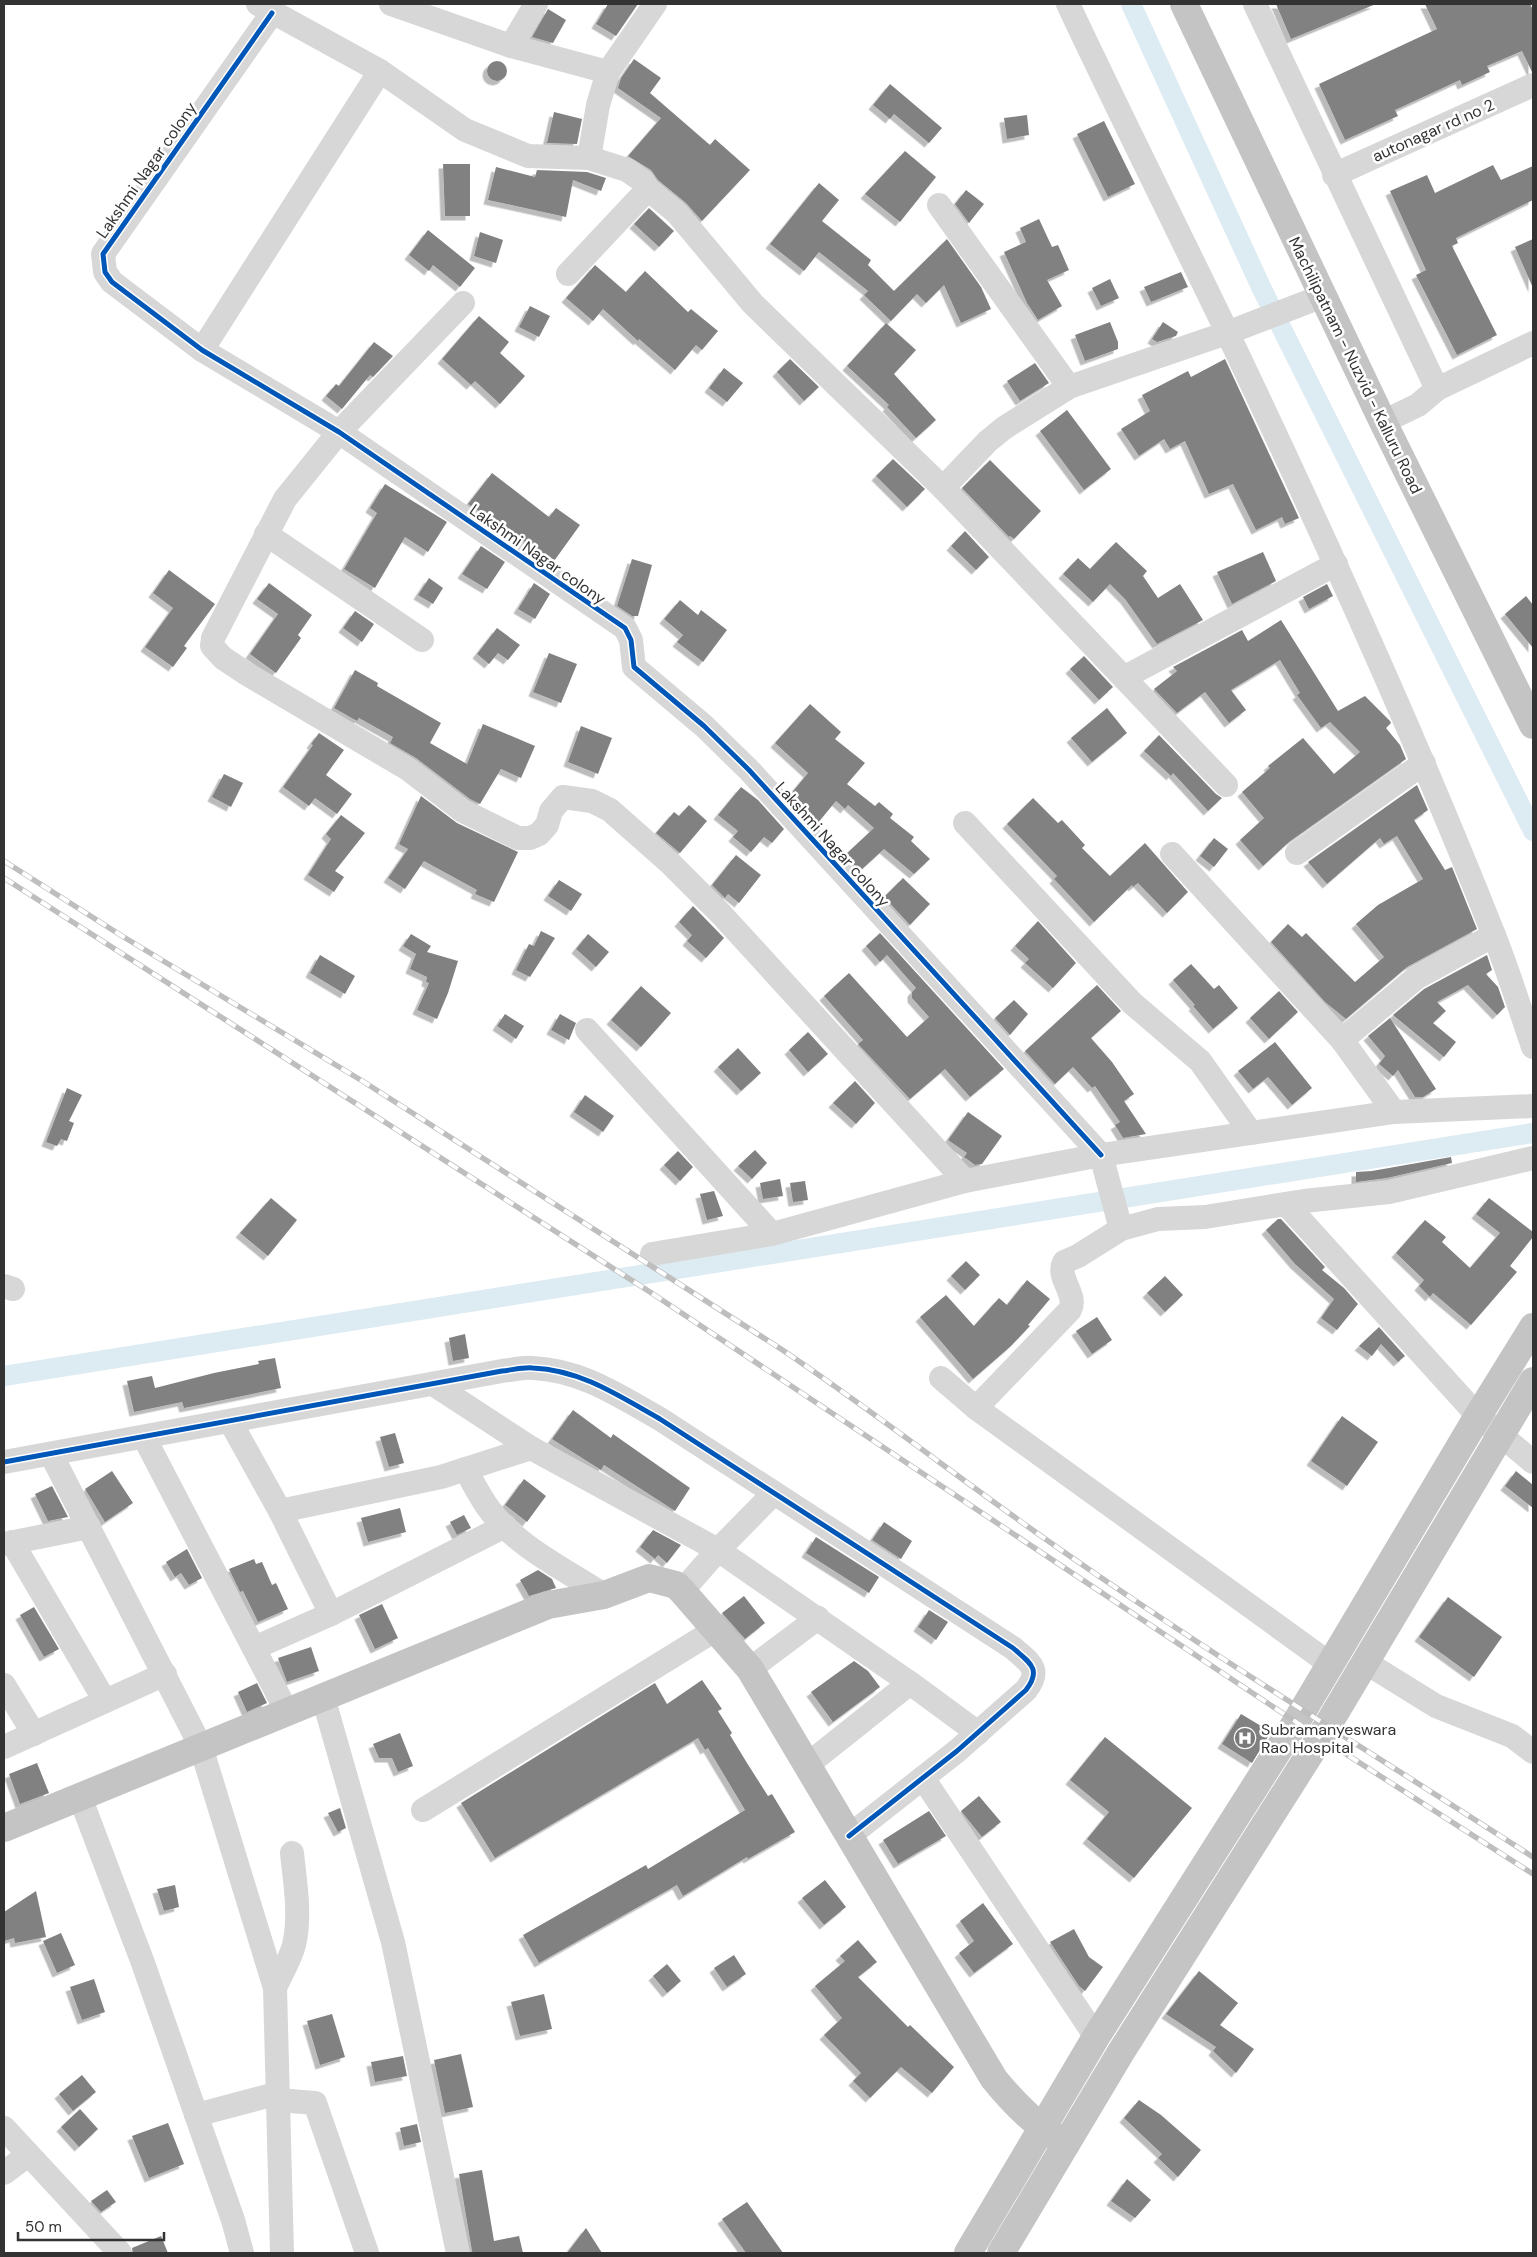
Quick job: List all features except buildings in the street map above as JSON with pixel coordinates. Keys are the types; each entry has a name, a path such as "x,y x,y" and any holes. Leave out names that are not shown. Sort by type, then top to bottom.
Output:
{"highway":[{"name":"Machilipatnam - Nuzvid - Kalluru Road","path":"1184,4 1311,301 1400,414 1533,725"},
{"path":"968,2253 1096,2037 1296,1722 1533,1327"},
{"path":"1000,2253 1142,2019 1320,1738 1533,1381"},
{"path":"4,1828 548,1605 604,1595 649,1578 676,1585 750,1669 994,2079 1018,2108 1041,2128 1066,2144"}],"street":[{"path":"391,4 511,46 608,72"},
{"path":"511,46 536,4"},
{"path":"589,158 598,105 608,72 655,4"},
{"path":"1068,4 1121,118 1230,332 1336,564 1424,763 1494,935 1533,1046"},
{"path":"1254,4 1437,390"},
{"path":"265,8 380,71 465,130 528,156 589,158 627,170 643,181 648,188 677,213 753,304 943,488 1226,785"},
{"name":"Lakshmi Nagar colony","path":"265,8 103,254 104,272 112,282 202,350 340,432 624,628 631,640 634,667 704,726 749,770 1101,1155"},
{"path":"202,350 380,71"},
{"name":"autonagar rd no 2","path":"1334,174 1533,85"},
{"path":"568,274 648,188"},
{"path":"939,205 1069,387"},
{"path":"943,488 988,441 1004,428 1069,387 1230,332 1311,301"},
{"path":"463,303 340,432 285,499 213,638 212,646 223,658 247,674 408,769 463,811 518,838 530,838 538,834 547,825 550,811 563,797 592,801 610,810 670,863 721,914 965,1181"},
{"path":"1400,414 1437,390 1533,343"},
{"path":"266,534 422,640"},
{"path":"1125,677 1336,564"},
{"path":"1297,853 1424,763"},
{"path":"965,823 1132,1003 1200,1061 1251,1133"},
{"path":"1172,854 1342,1040 1394,1112"},
{"path":"1342,1040 1416,978 1494,935"},
{"path":"587,1030 772,1234"},
{"path":"652,1254 772,1234 965,1181 1101,1155 1394,1112 1533,1106"},
{"path":"1101,1155 1120,1229"},
{"path":"976,1408 1070,1310 1073,1301 1063,1276 1061,1267 1064,1262 1078,1256 1120,1229 1158,1219 1205,1217 1304,1201 1388,1192 1533,1158"},
{"path":"1287,1205 1478,1416 1533,1462"},
{"path":"4,1462 502,1371 532,1368 569,1373 599,1384 660,1419 1005,1643 1028,1660 1034,1670 1034,1680 1026,1690 978,1733 849,1836"},
{"path":"941,1378 976,1408 1330,1664"},
{"path":"433,1384 531,1448 718,1550 818,1618 978,1733"},
{"path":"230,1421 280,1512 331,1614"},
{"path":"144,1437 287,1712"},
{"path":"280,1512 441,1477 531,1448"},
{"path":"51,1454 201,1747 275,1988 282,2253"},
{"path":"465,1469 490,1510 505,1526 523,1542 604,1595"},
{"path":"682,1592 718,1550 774,1493"},
{"path":"254,1648 331,1614 505,1526"},
{"path":"89,1527 8,1543 106,1701"},
{"path":"750,1669 818,1618"},
{"path":"424,1810 715,1630"},
{"path":"1365,1662 1436,1706 1512,1736 1533,1752"},
{"path":"4,1747 165,1674"},
{"path":"807,1766 910,1683"},
{"path":"4,1685 34,1734"},
{"path":"323,1698 393,1942 458,2253"},
{"path":"923,1778 1096,2037"},
{"path":"80,1797 143,1963 233,2220 242,2253"},
{"path":"275,1988 294,1946 296,1932 297,1908 292,1853"},
{"path":"196,2115 268,2096 278,2100 315,2103 367,2253"},
{"path":"4,2128 120,2253"},
{"path":"4,2173 28,2155"}],"waterway":[{"path":"1131,4 1261,287 1533,831"},
{"path":"4,1376 1533,1133"}],"railway":[{"path":"4,861 122,936 364,1082 781,1349 1110,1584 1533,1857"},
{"path":"4,878 650,1292 1296,1722 1533,1874"}],"cycle path":[{"path":"272,13 103,254 105,272 112,282 202,350 339,432 625,628 631,640 634,667 704,726 749,770 1101,1155"},
{"path":"4,1462 502,1371 529,1368 551,1370 583,1379 599,1386 660,1419 1013,1648 1032,1667 1033,1677 1026,1690 957,1751 849,1836"}],"place":[{"name":"Subramanyeswara Rao Hospital","path":"1245,1738"}]}
